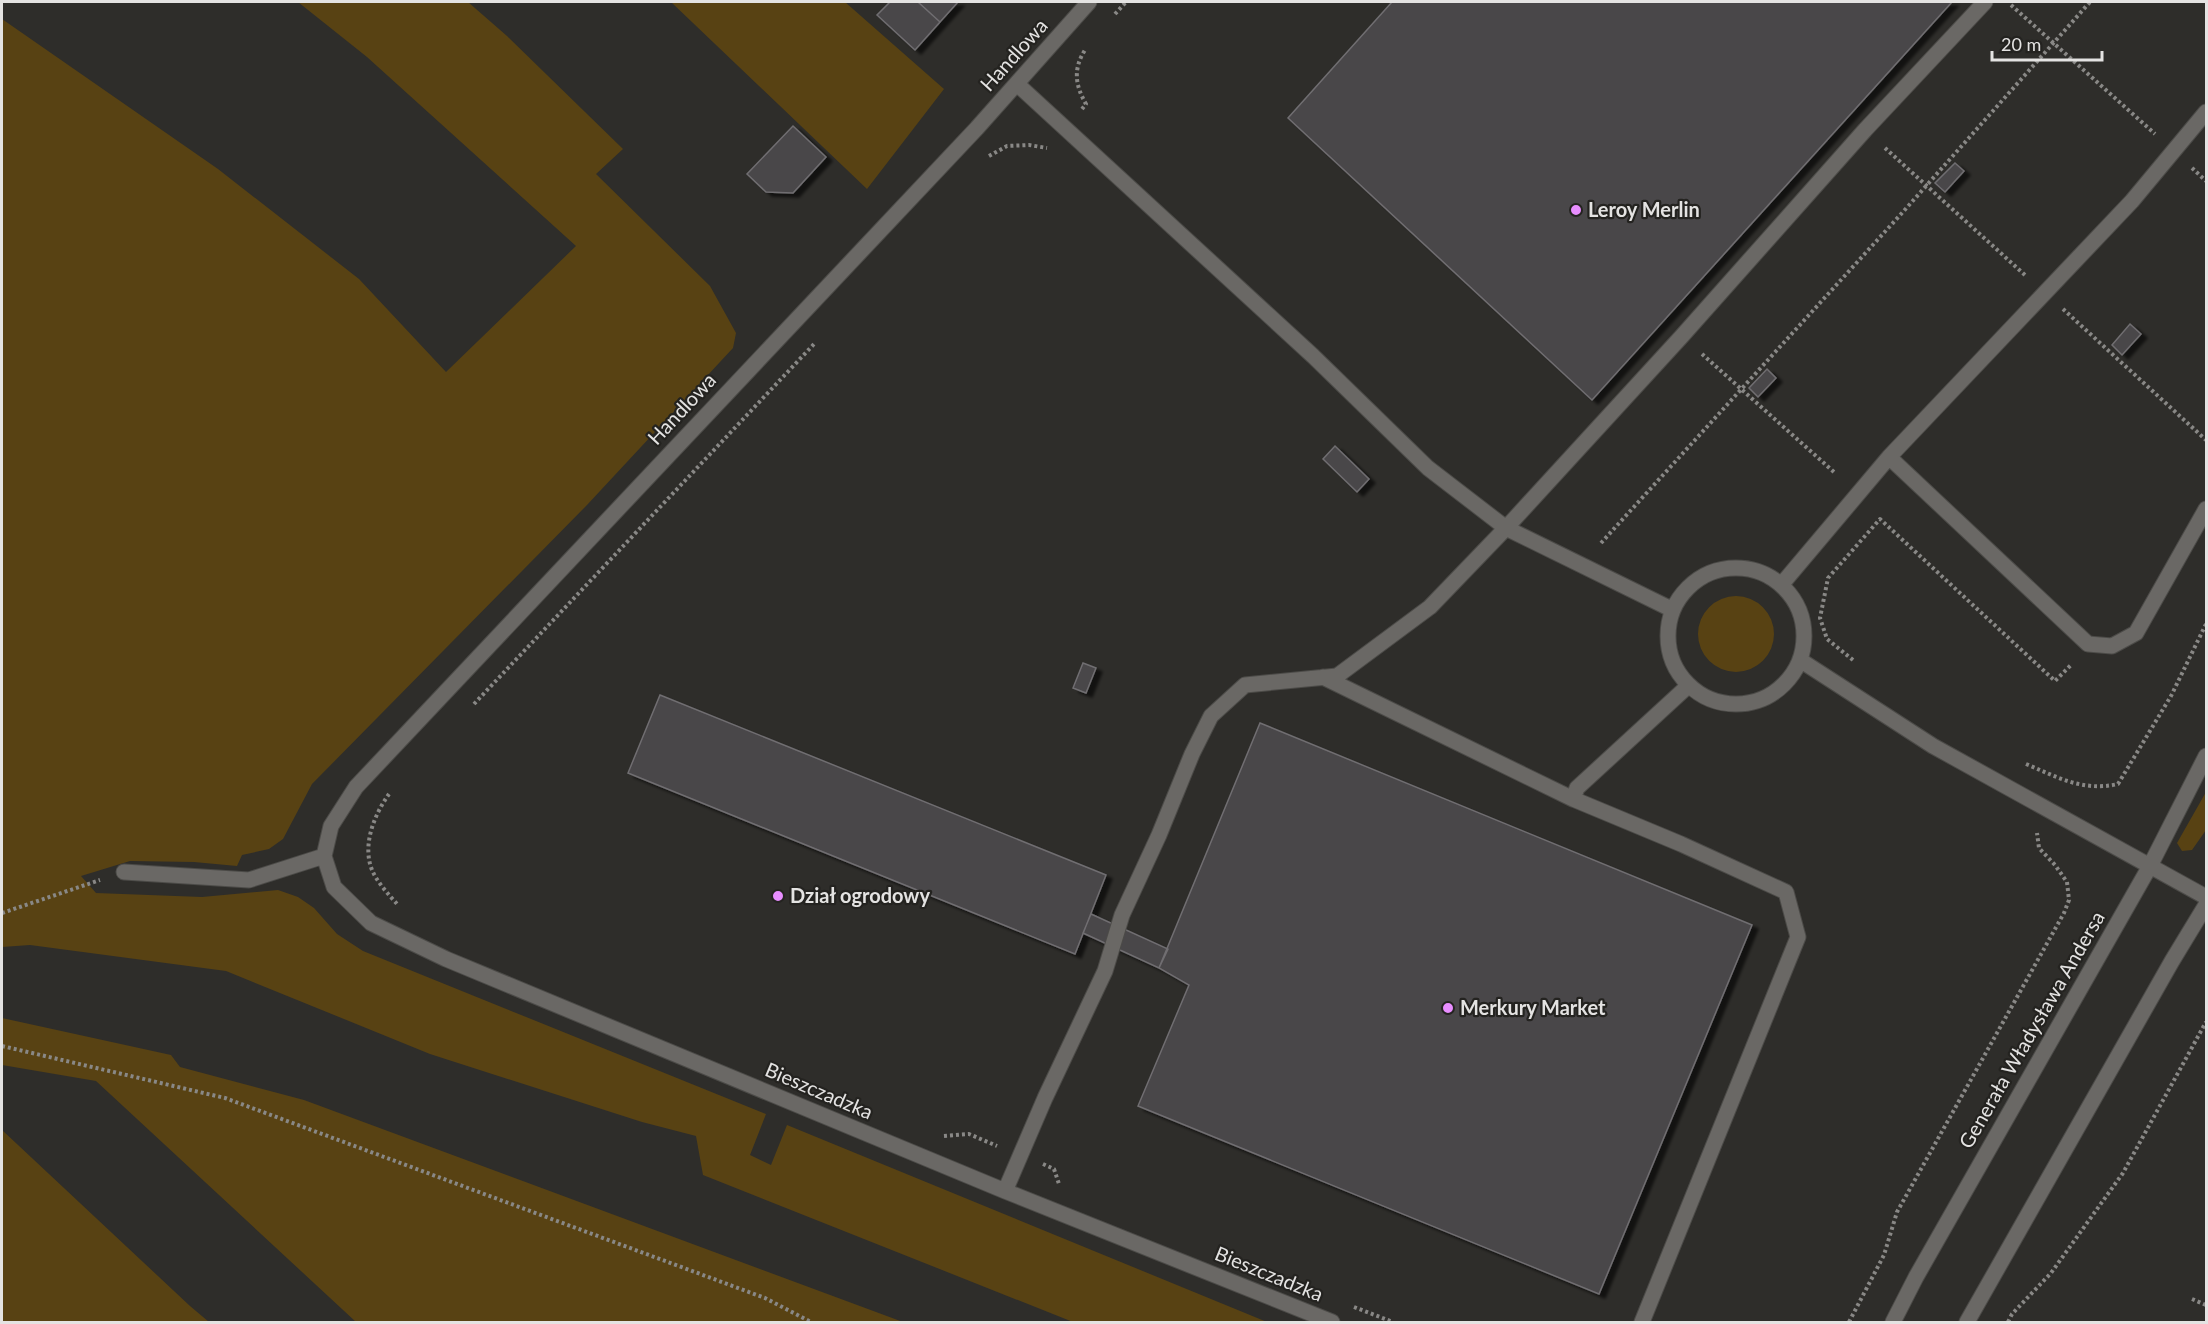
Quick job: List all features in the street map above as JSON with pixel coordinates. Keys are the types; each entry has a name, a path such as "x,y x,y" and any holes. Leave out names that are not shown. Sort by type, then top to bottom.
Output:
{"street":[{"name":"Handlowa","path":"324,856 331,826 356,787 930,179 1089,2"},
{"path":"1005,1191 1049,1087 1105,971 1122,915 1159,836 1192,754 1212,716 1245,685 1337,676 1430,606 1506,528 1682,336 1865,130 1985,2"},
{"path":"1017,84 1313,356 1428,468 1506,528 1671,609"},
{"path":"1782,584 1889,458 2132,201 2206,112"},
{"path":"1889,458 2088,644 2112,646 2136,633 2206,508"},
{"path":"1720,568 1753,568 1782,584 1799,606 1805,633 1800,660 1788,680 1772,694 1750,703 1728,704 1706,698 1688,686 1672,663 1666,636 1671,609 1691,583 1720,568"},
{"path":"1800,660 1933,746 2206,897"},
{"path":"1323,677 1573,799 1681,844 1786,892 1798,938 1641,1323"},
{"path":"1573,799 1577,788 1688,686"},
{"name":"Generała Władysława Andersa","path":"1893,1323 1916,1277 2150,866 2206,756"},
{"path":"124,872 249,880 324,856"},
{"name":"Bieszczadzka","path":"324,856 334,886 371,923 457,963 1005,1191 1332,1323"},
{"path":"1968,1323 2206,905"}],"path":[{"path":"1113,16 1126,2"},
{"path":"2007,2 2206,181"},
{"path":"1601,543 1902,213 2090,2"},
{"path":"1086,104 1078,91 1076,72 1087,47"},
{"path":"987,157 1007,146 1029,144 1046,149"},
{"path":"1682,336 1835,473"},
{"path":"467,712 820,337"},
{"path":"1855,661 1827,639 1820,618 1828,578 1880,519 2055,681 2077,659"},
{"path":"2016,760 2071,783 2101,788 2118,784 2170,696 2206,624"},
{"path":"390,793 377,811 367,850 373,872 397,904 405,910"},
{"path":"1849,1323 1884,1255 1897,1212 2064,913 2069,900 2067,882 2039,848 2036,834"},
{"path":"2,913 124,872"},
{"path":"2008,1323 2012,1314 2051,1273 2123,1173 2206,1022"},
{"path":"2,1046 225,1098 765,1298 811,1323"},
{"path":"940,1137 969,1134"},
{"path":"2193,1299 2206,1305"}],"shaded area":[{"path":"298,2 468,2 507,36 623,149 596,174 710,286 736,333 733,348 587,505 312,784 283,839 269,849 242,855 237,866 194,862 130,861 81,876 96,893 202,897 278,890 298,897 314,908 337,934 363,951 766,1114 750,1155 771,1165 787,1125 1267,1322 1073,1322 703,1175 696,1136 642,1122 430,1054 226,971 30,945 2,947 2,19 218,169 359,279 446,372 576,246 367,57"},
{"path":"671,2 845,2 944,89 867,189"},
{"path":"1729,596 1743,596 1757,602 1768,613 1774,627 1771,649 1763,661 1743,672 1729,672 1715,666 1704,655 1698,641 1698,627 1704,613 1715,602"},
{"path":"2206,792 2206,830 2192,850 2182,851 2177,843"},
{"path":"2,1018 171,1055 180,1067 304,1100 903,1322 356,1322 96,1081 2,1065"},
{"path":"2,1130 190,1306 209,1322 2,1322"}],"building":[{"path":"890,2 918,2 940,22 915,50 877,15"},
{"path":"918,2 958,2 940,22"},
{"name":"Leroy Merlin","path":"1392,2 1952,2 1592,400 1288,118"},
{"path":"793,126 826,157 793,193 766,192 747,174"},
{"path":"1955,163 1964,171 1945,192 1935,183"},
{"path":"2130,324 2141,334 2122,355 2112,345"},
{"path":"1767,369 1776,378 1758,397 1749,388"},
{"path":"1335,446 1369,479 1357,492 1323,459"},
{"path":"1083,663 1096,668 1086,693 1073,688"},
{"path":"660,695 1106,875 1075,954 628,773"},
{"name":"Merkury Market","path":"1260,723 1752,925 1599,1294 1138,1106 1189,985 1159,968"},
{"path":"1091,914 1168,949 1159,968 1083,933"}],"place":[{"name":"Leroy Merlin","path":"1576,210"},
{"name":"Dział ogrodowy","path":"778,896"},
{"name":"Merkury Market","path":"1448,1008"}]}
